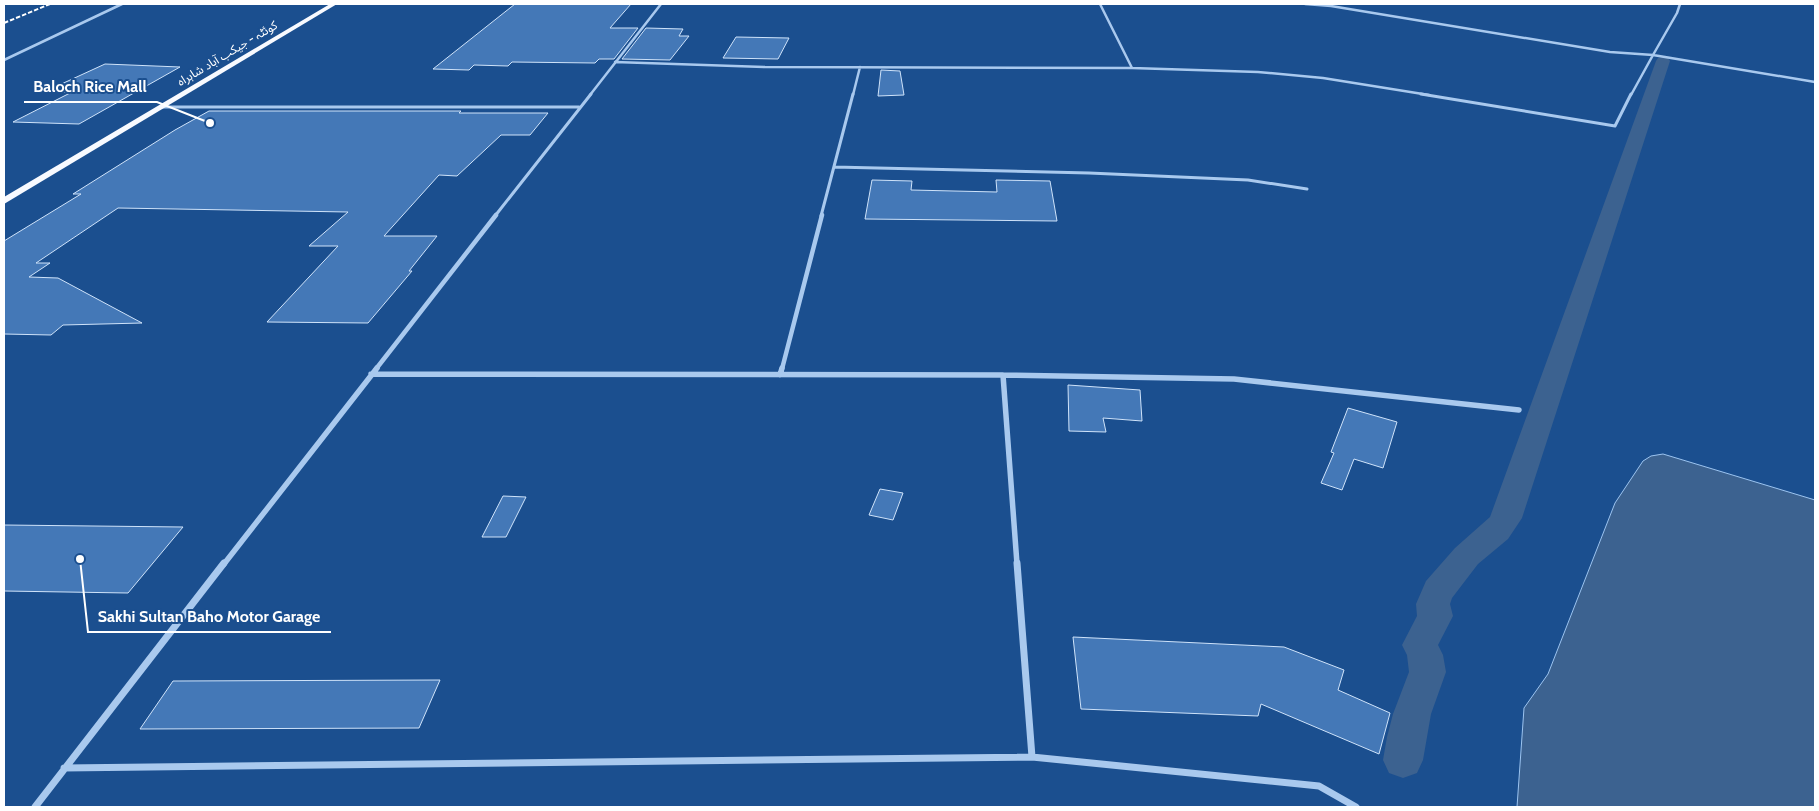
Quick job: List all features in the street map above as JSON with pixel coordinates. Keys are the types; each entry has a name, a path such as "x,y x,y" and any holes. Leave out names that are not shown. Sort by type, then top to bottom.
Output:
{"highway":[{"name":"کوئٹہ - جیکب آباد شاہراہ","path":"4,201 334,4"}],"street":[{"path":"4,60 122,4"},
{"path":"35,807 579,106 661,4"},
{"path":"1100,4 1132,68"},
{"path":"1306,4 1331,6 1610,52 1653,55 1815,82"},
{"path":"615,62 765,67 1132,68 1258,72 1323,78 1615,126 1641,75 1677,13 1680,4"},
{"path":"780,375 860,67"},
{"path":"161,107 579,106"},
{"path":"834,167 1088,173 1248,180 1308,189"},
{"path":"371,374 1003,375 1234,380 1519,410"},
{"path":"1003,375 1032,757"},
{"path":"64,768 1032,757 1319,786 1356,807"}],"water":[{"path":"1663,454 1815,500 1815,807 1517,807 1524,708 1548,674 1615,503 1643,461 1651,456"}],"building":[{"path":"515,4 631,4 610,28 638,28 614,59 599,59 595,63 512,62 508,66 474,65 469,70 433,69"},
{"path":"646,28 683,29 679,36 689,36 670,60 622,59"},
{"path":"736,37 789,38 778,59 723,58"},
{"path":"105,64 180,67 79,124 13,122 72,92 44,92"},
{"path":"881,70 900,71 904,95 878,96"},
{"path":"209,111 548,113 530,135 501,135 457,176 439,175 384,236 437,236 409,271 412,271 368,323 267,322 338,246 309,246 348,212 118,208 36,263 50,263 29,277 58,278 142,323 63,325 51,335 4,334 4,241 81,194 73,194"},
{"path":"872,180 912,181 911,190 997,192 996,180 1050,181 1057,221 865,219"},
{"path":"1068,385 1140,390 1142,421 1103,418 1106,432 1069,431"},
{"path":"1348,408 1397,422 1383,468 1354,459 1342,490 1321,483 1334,453 1331,452"},
{"path":"880,489 903,493 893,520 869,515"},
{"path":"503,496 526,497 506,537 482,537"},
{"path":"4,525 183,527 128,593 4,591"},
{"path":"1073,637 1284,647 1344,670 1338,690 1390,713 1379,754 1261,704 1258,716 1081,709"},
{"path":"440,680 419,728 140,729 173,681"}],"waterway":[{"path":"1403,760 1412,714 1426,680 1427,664 1420,645 1435,616 1434,598 1444,582 1466,556 1497,531 1506,518 1663,61"}],"railway":[{"path":"4,23 50,4"}],"place":[{"name":"Baloch Rice Mall","path":"210,123"},
{"name":"Sakhi Sultan Baho Motor Garage","path":"80,559"}]}
